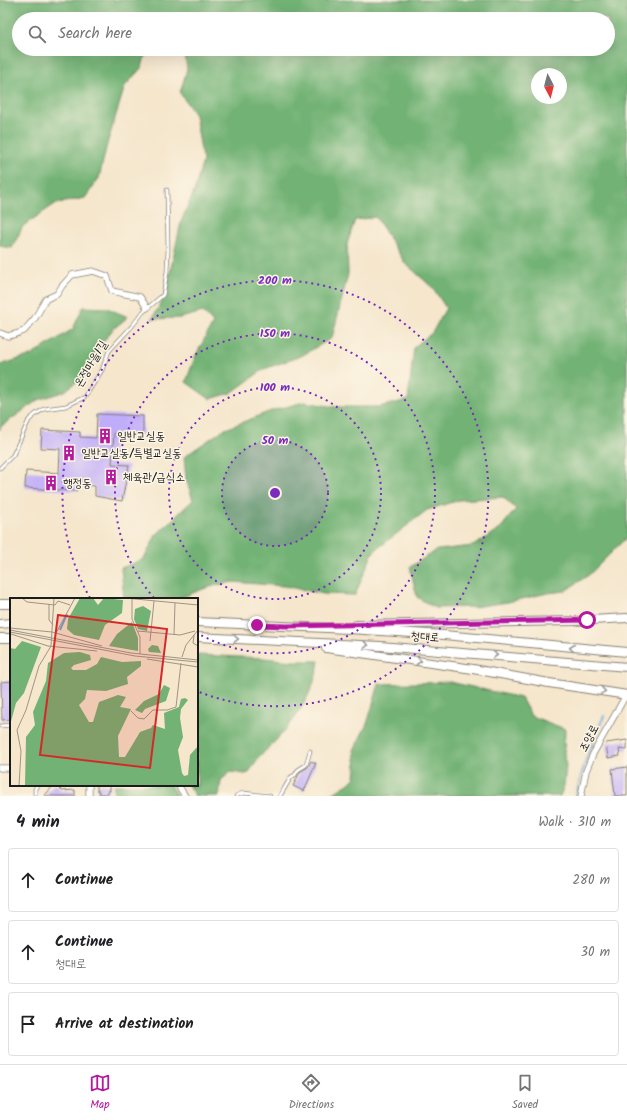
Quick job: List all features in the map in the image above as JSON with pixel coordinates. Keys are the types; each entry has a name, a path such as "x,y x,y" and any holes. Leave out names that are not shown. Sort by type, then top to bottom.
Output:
{"street":[{"path":"0,333 8,336 24,331 35,318 46,299 57,294 72,275 93,271 107,276 112,291 140,298 147,308"},
{"path":"287,626 574,621 627,618"},
{"name":"청대로","path":"198,622 349,629 627,652"},
{"path":"0,624 10,623"},
{"name":"청대로","path":"198,637 404,648 627,667"},
{"path":"284,641 473,669 626,695"},
{"name":"조양로","path":"581,796 586,771 592,754 626,695"},
{"path":"179,786 185,796"}],"lane":[{"name":"온정마을1길","path":"0,468 13,455 29,420 36,414 44,409 66,406 85,397 102,370 110,351 147,308 163,295 167,272 168,250 167,190"},
{"path":"0,726 10,725"},
{"path":"280,796 291,777 306,765 310,751"},
{"path":"35,796 36,786"},
{"path":"236,796 243,793 270,796"}],"green space":[{"path":"0,0 627,0 627,537 590,574 565,591 474,607 435,608 417,597 410,567 437,550 473,546 499,530 516,509 503,497 459,500 427,510 373,552 355,595 324,594 284,586 233,582 211,586 180,598 124,598 121,568 144,559 156,535 193,500 186,479 184,457 223,430 271,411 304,402 335,407 379,407 408,400 414,347 432,333 446,308 433,288 405,263 376,217 355,220 347,244 348,274 332,338 301,356 264,369 231,393 210,399 186,382 195,357 213,323 203,312 180,318 152,319 165,296 181,222 194,192 203,161 195,115 180,93 187,69 185,56 615,56 615,12 12,12 12,56 145,56 142,67 125,86 107,144 99,178 85,198 55,204 23,226 12,248 0,246"},
{"path":"83,307 107,308 128,317 113,329 95,352 84,376 65,391 38,400 0,427 0,365 32,355 73,329"},
{"path":"198,655 293,661 319,661 314,682 300,710 280,736 259,758 249,773 245,774 231,772 221,780 219,796 195,796 189,786 198,786"},
{"path":"450,682 521,698 531,716 565,729 564,753 566,766 564,786 560,796 328,796 348,784 355,777 356,767 354,750 367,724 379,684"},
{"path":"114,786 171,786 177,796 114,796"}],"building":[{"path":"97,414 143,416 143,435 114,433 112,464 129,465 122,501 95,496 95,486 77,485 77,491 25,488 26,471 59,473 60,449 41,448 42,430 80,432 80,437 96,438"},
{"path":"10,681 10,719 2,720 1,682"},
{"path":"627,740 627,750 619,749 620,756 608,758 606,743"},
{"path":"311,761 316,763 304,791 293,786 300,772 308,767"},
{"path":"627,767 627,796 615,796 612,769"},
{"path":"53,786 57,786 62,791 75,790 75,796 44,796"},
{"path":"97,786 110,786 110,791 108,791 108,794 99,794 99,791 97,791"}],"waterway":[{"path":"576,796 581,775 604,716"}],"place":[{"name":"일반교실동","path":"105,436"},
{"name":"일반교실동/특별교실동","path":"69,453"},
{"name":"체육관/급식소","path":"111,477"},
{"name":"행정동","path":"51,483"}],"route":[{"path":"257,625 287,626 587,620"}]}
